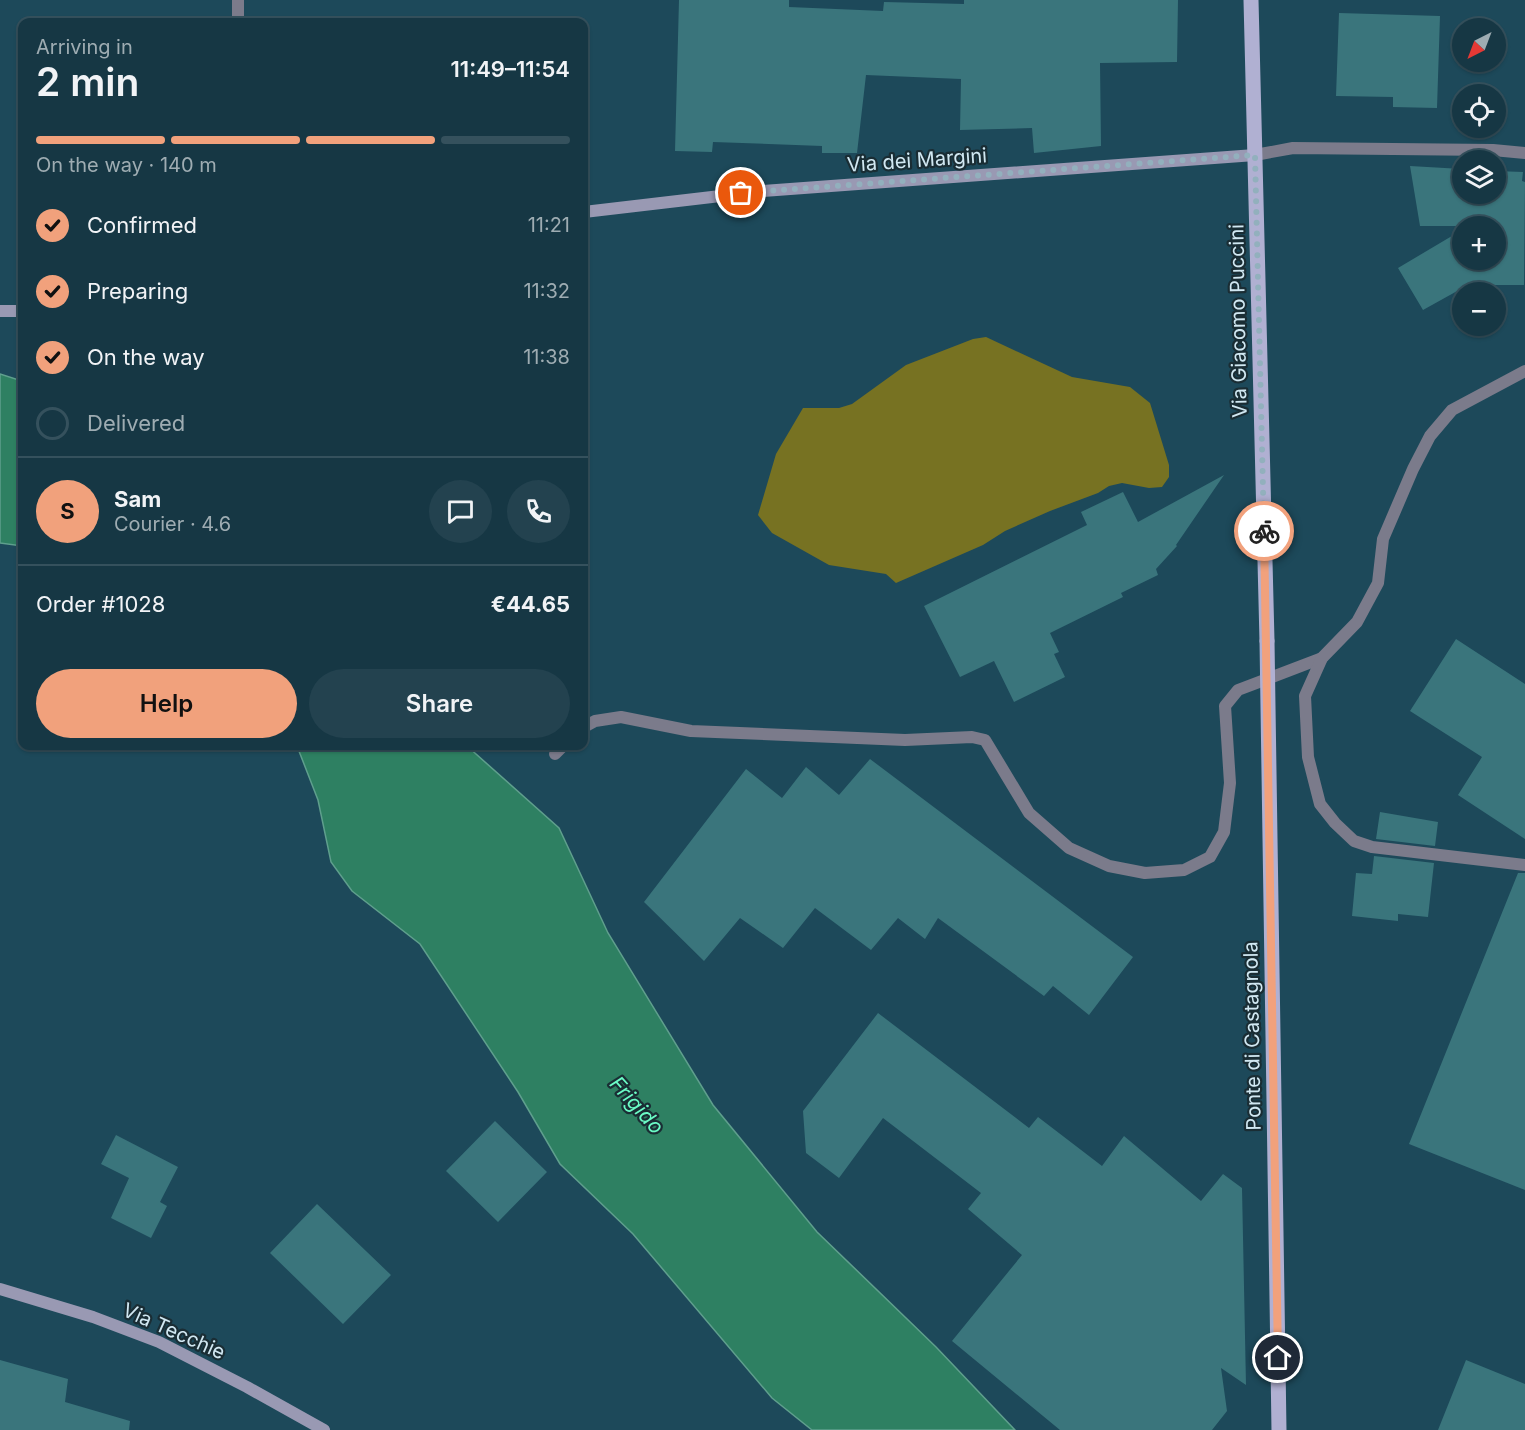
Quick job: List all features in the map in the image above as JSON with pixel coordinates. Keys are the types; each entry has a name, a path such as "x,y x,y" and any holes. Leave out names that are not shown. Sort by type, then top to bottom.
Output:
{"main road":[{"name":"Via Giacomo Puccini","path":"1251,0 1267,641"},
{"name":"Ponte di Castagnola","path":"1267,641 1279,1430"}],"street":[{"path":"238,0 238,18"},
{"path":"1255,155 1293,148 1493,150 1525,153"},
{"name":"Via dei Margini","path":"588,212 763,191 1255,155"},
{"path":"0,311 18,311"},
{"path":"1525,371 1452,410 1430,436 1383,539 1378,583 1357,622 1322,658 1305,696 1308,757 1320,804 1335,823 1354,841 1372,847 1525,865"},
{"path":"588,725 595,721 621,717 691,731 905,740 972,737 985,740 1029,813 1070,848 1109,866 1145,873 1184,870 1210,857 1224,832 1230,783 1225,706 1238,690 1322,658"},
{"name":"Via Tecchie","path":"0,1289 93,1317 159,1342 324,1430"}],"shaded area":[{"path":"986,337 1072,377 1130,387 1150,403 1169,465 1169,477 1162,487 1149,488 1122,483 1109,486 1098,493 1005,531 983,545 896,583 886,574 829,565 772,533 758,515 776,454 803,408 839,408 852,404 906,365 973,339"}],"water":[{"path":"0,374 18,380 18,545 0,543"},
{"name":"Frigido","path":"299,750 471,750 559,828 608,933 713,1105 817,1232 936,1347 1015,1430 812,1430 772,1398 633,1234 560,1164 518,1092 420,944 352,891 331,862 318,800"}],"building":[{"path":"679,0 789,0 789,7 883,11 884,2 964,4 964,0 1178,0 1177,62 1100,63 1101,146 1034,153 1032,128 960,130 961,79 866,75 857,153 822,153 822,146 713,142 712,152 675,151"},
{"path":"1339,13 1440,16 1437,108 1393,107 1393,97 1336,96"},
{"path":"1410,166 1452,168 1452,204 1506,204 1506,171 1523,172 1522,181 1525,182 1524,285 1506,285 1506,282 1452,282 1452,294 1423,310 1398,268 1452,236 1452,270 1506,270 1506,216 1452,216 1452,226 1420,226"},
{"path":"1224,475 1177,546 1156,569 1158,575 1121,593 1123,597 1050,633 1059,652 1054,654 1065,677 1014,702 994,661 960,677 924,606 1087,525 1081,512 1123,492 1138,522"},
{"path":"1456,639 1525,684 1525,839 1458,795 1482,757 1410,711"},
{"path":"870,759 1133,957 1089,1015 1053,986 1044,996 938,918 925,939 898,918 871,950 815,908 783,948 740,918 704,961 644,902 746,769 782,798 806,767 839,795"},
{"path":"1380,812 1438,822 1435,846 1376,839"},
{"path":"1374,856 1434,863 1428,917 1398,914 1398,921 1352,916 1356,873 1372,874"},
{"path":"1518,873 1525,873 1525,1190 1409,1144"},
{"path":"878,1013 1029,1128 1038,1117 1102,1166 1124,1136 1201,1201 1223,1174 1242,1188 1246,1385 1221,1368 1227,1411 1212,1430 1060,1430 952,1341 1022,1255 968,1209 981,1193 883,1118 839,1178 806,1153 803,1111"},
{"path":"495,1121 547,1172 498,1222 446,1171"},
{"path":"116,1135 178,1167 160,1202 167,1206 151,1238 111,1218 129,1178 101,1164"},
{"path":"317,1204 391,1275 343,1324 270,1253"},
{"path":"0,1360 68,1379 65,1402 130,1421 129,1430 0,1430"},
{"path":"1466,1360 1525,1384 1525,1430 1438,1430"}],"way so far":[{"path":"741,193 1255,155 1264,531"}],"route":[{"path":"1264,531 1278,1358"}]}
